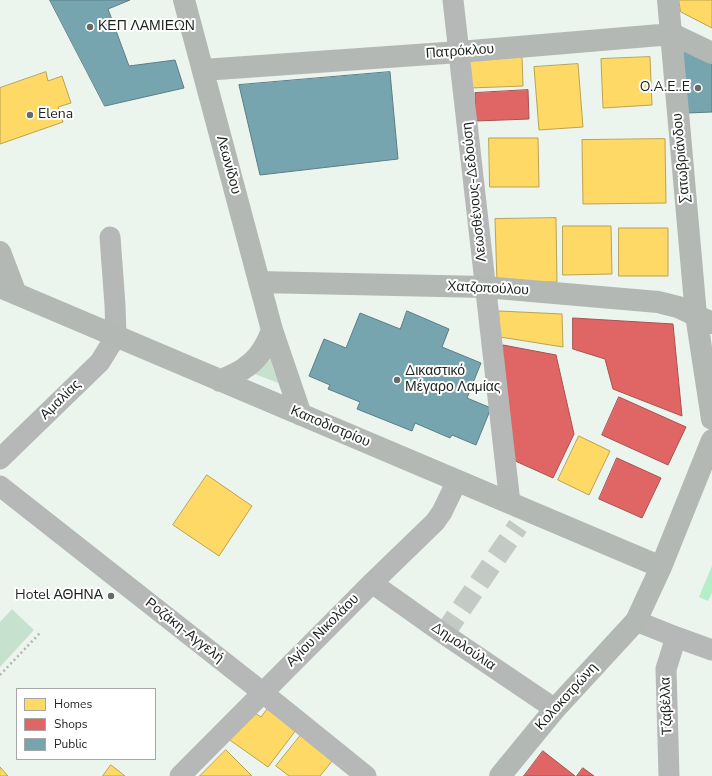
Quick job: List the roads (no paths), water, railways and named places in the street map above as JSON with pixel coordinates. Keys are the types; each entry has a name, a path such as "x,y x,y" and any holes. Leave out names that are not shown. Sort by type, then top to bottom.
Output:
{"main road":[{"name":"Λεωνίδου","path":"184,0 272,330 301,415"},
{"name":"Σατωβριάνδου","path":"668,0 704,319 712,419"},
{"name":"Πατρόκλου","path":"203,70 459,52 672,34"},
{"path":"672,34 712,53"},
{"path":"0,252 8,291"},
{"name":"Χατζοπούλου","path":"259,282 485,287 658,302 678,307 704,319"},
{"name":"Καποδιστρίου","path":"8,291 661,568"},
{"path":"220,380 248,366 263,349 272,330"},
{"name":"Κολοκοτρώνη","path":"500,776 555,709 636,621 661,568 712,440"}],"street":[{"name":"Λεωσθένους-Δεδούση","path":"453,0 510,503"},
{"path":"110,237 116,336"},
{"name":"Αμαλίας","path":"0,459 100,362 116,336"},
{"name":"Αγίου Νικολάου","path":"180,776 262,692 435,522 442,512 457,481"},
{"name":"Ροζάκη-Αγγελή","path":"0,486 262,692 353,772"},
{"name":"Δημολούλια","path":"372,583 555,709"},
{"path":"636,621 712,650"},
{"name":"Τζαβέλλα","path":"669,776 666,669 676,637"}],"tunnel":[{"path":"444,634 518,526"}],"place":[{"name":"ΚΕΠ ΛΑΜΙΕΩΝ","path":"90,27"},
{"name":"O.A.E..E","path":"698,88"},
{"name":"Elena","path":"30,115"},
{"name":"Δικαστικό Μέγαρο Λαμίας","path":"397,380"},
{"name":"Hotel ΑΘΗΝΑ","path":"111,596"}]}
